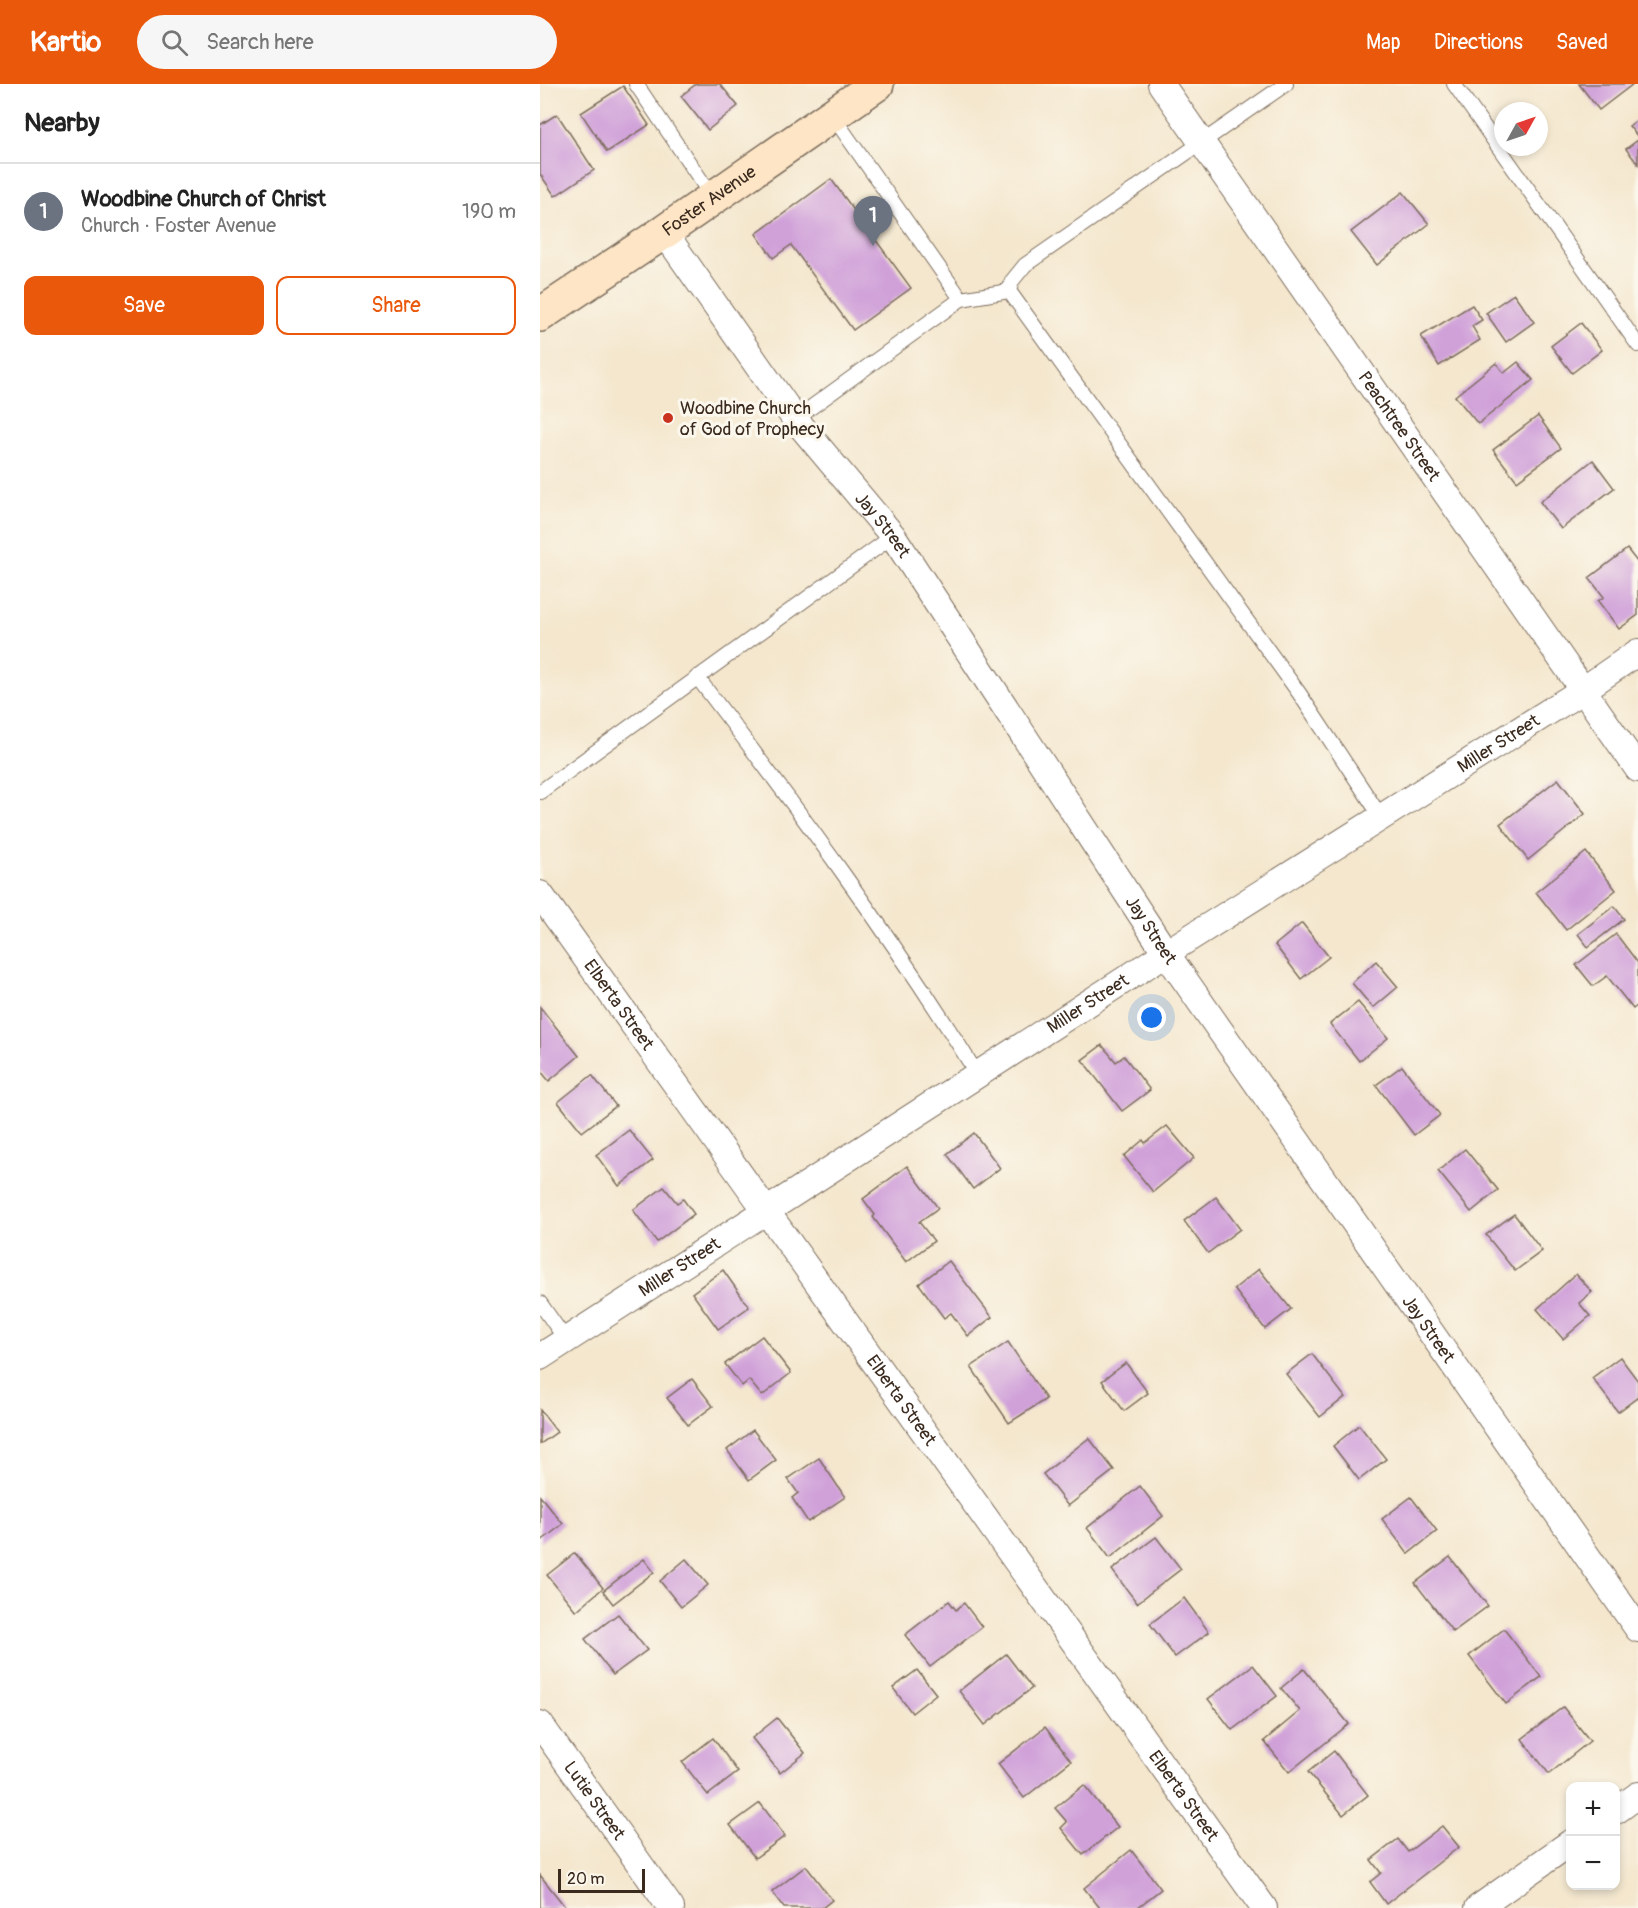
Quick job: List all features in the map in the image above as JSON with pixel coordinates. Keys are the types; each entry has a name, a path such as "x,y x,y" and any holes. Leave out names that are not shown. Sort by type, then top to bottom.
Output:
{"main road":[{"name":"Foster Avenue","path":"540,315 877,84"}],"street":[{"name":"Peachtree Street","path":"1161,84 1638,769"},
{"name":"Jay Street","path":"664,232 795,419 893,536 1166,953 1638,1629"},
{"name":"Miller Street","path":"540,1357 1166,953 1583,690 1638,652"},
{"name":"Elberta Street","path":"540,894 1264,1908"},
{"name":"Lutie Street","path":"540,1724 671,1908"},
{"path":"1620,1808 1638,1795"},
{"path":"1478,1908 1566,1846"}],"lane":[{"path":"636,84 713,198"},
{"path":"1009,291 1012,281 1025,265 1286,84"},
{"path":"1454,84 1638,345"},
{"path":"832,115 961,299"},
{"path":"795,419 961,299 1009,291"},
{"path":"1009,291 1299,693 1381,817"},
{"path":"540,792 893,536"},
{"path":"697,677 790,798 838,866 953,1034 977,1074"},
{"path":"540,1303 566,1340"}],"building":[{"path":"696,84 720,84 738,106 708,130 681,96"},
{"path":"1579,84 1633,84 1599,110"},
{"path":"623,86 649,125 607,152 581,113"},
{"path":"557,114 594,170 555,196 540,174 540,125"},
{"path":"1638,119 1638,137 1629,126"},
{"path":"1638,140 1638,164 1626,149"},
{"path":"831,179 911,288 853,330 791,245 773,258 756,234"},
{"path":"1403,192 1429,224 1377,265 1351,232"},
{"path":"1514,294 1534,322 1506,342 1486,313"},
{"path":"1472,305 1482,320 1472,326 1480,340 1439,366 1421,336"},
{"path":"1581,323 1602,350 1572,373 1551,346"},
{"path":"1518,362 1533,380 1478,424 1455,396 1496,363 1504,373"},
{"path":"1538,416 1561,448 1517,481 1493,450"},
{"path":"1593,460 1614,488 1561,529 1540,502"},
{"path":"1627,549 1638,563 1638,615 1619,629 1598,601 1604,597 1589,578"},
{"path":"1558,779 1585,814 1528,860 1500,824"},
{"path":"1586,852 1616,890 1566,930 1536,892"},
{"path":"1614,906 1624,919 1588,947 1578,934"},
{"path":"1302,923 1329,957 1301,979 1275,945"},
{"path":"1616,934 1638,963 1638,1005 1633,1009 1607,976 1593,986 1576,965"},
{"path":"1376,961 1398,987 1373,1008 1352,983"},
{"path":"1358,1002 1388,1038 1359,1061 1330,1024"},
{"path":"540,1007 579,1056 549,1081 540,1070"},
{"path":"1102,1045 1116,1062 1124,1056 1150,1090 1122,1111 1082,1060"},
{"path":"1402,1066 1440,1115 1414,1135 1376,1085"},
{"path":"592,1075 616,1106 582,1132 558,1102"},
{"path":"1167,1126 1194,1158 1153,1192 1124,1156 1143,1140 1145,1143"},
{"path":"629,1130 653,1160 619,1186 596,1155"},
{"path":"974,1133 1000,1168 973,1189 947,1154"},
{"path":"1465,1149 1498,1190 1471,1212 1438,1171"},
{"path":"907,1166 938,1208 919,1222 934,1241 906,1262 873,1217 875,1215 863,1199"},
{"path":"664,1187 677,1203 683,1199 694,1214 657,1242 633,1210"},
{"path":"1216,1197 1240,1229 1208,1253 1184,1221"},
{"path":"1514,1214 1542,1251 1515,1271 1486,1235"},
{"path":"949,1261 992,1317 968,1336 951,1313 944,1318 919,1284"},
{"path":"1259,1269 1291,1309 1265,1329 1234,1289"},
{"path":"723,1270 749,1307 718,1329 692,1293"},
{"path":"1576,1274 1592,1292 1579,1303 1590,1316 1563,1339 1537,1309"},
{"path":"762,1336 791,1373 762,1396 749,1380 742,1386 725,1364"},
{"path":"1008,1342 1046,1399 1009,1423 971,1367"},
{"path":"1312,1354 1345,1397 1320,1417 1286,1374"},
{"path":"1620,1357 1638,1381 1638,1397 1618,1412 1592,1378"},
{"path":"1126,1363 1148,1393 1124,1411 1102,1381"},
{"path":"692,1379 713,1406 688,1425 667,1398"},
{"path":"540,1410 557,1432 540,1444"},
{"path":"1359,1425 1386,1459 1359,1480 1333,1446"},
{"path":"753,1430 776,1460 749,1480 727,1450"},
{"path":"1089,1438 1114,1470 1068,1506 1043,1474"},
{"path":"819,1458 845,1497 808,1522 792,1498 798,1493 788,1479"},
{"path":"1140,1486 1163,1516 1110,1558 1087,1528"},
{"path":"540,1496 563,1524 540,1542"},
{"path":"1411,1497 1437,1531 1408,1554 1382,1519"},
{"path":"1156,1537 1181,1569 1137,1603 1112,1570"},
{"path":"575,1553 603,1588 576,1611 547,1575"},
{"path":"1450,1557 1488,1606 1453,1632 1415,1583"},
{"path":"644,1559 654,1572 613,1604 603,1591"},
{"path":"686,1559 708,1585 681,1607 660,1581"},
{"path":"1184,1598 1209,1632 1175,1657 1150,1624"},
{"path":"949,1601 956,1610 964,1603 982,1627 930,1667 905,1635"},
{"path":"618,1614 647,1650 613,1675 585,1639"},
{"path":"1504,1629 1541,1677 1506,1704 1469,1656"},
{"path":"1006,1654 1032,1688 985,1725 959,1691"},
{"path":"1253,1665 1277,1696 1232,1730 1208,1699"},
{"path":"1304,1669 1349,1724 1289,1772 1264,1741 1300,1711 1281,1688"},
{"path":"917,1670 936,1694 912,1713 893,1688"},
{"path":"1563,1707 1590,1741 1549,1774 1522,1739"},
{"path":"777,1718 805,1753 780,1773 752,1738"},
{"path":"1045,1727 1071,1761 1024,1798 998,1764"},
{"path":"713,1738 738,1772 708,1795 682,1762"},
{"path":"1334,1751 1368,1795 1343,1815 1308,1772"},
{"path":"1084,1785 1118,1827 1083,1855 1061,1828 1067,1822 1055,1808"},
{"path":"760,1803 785,1836 755,1858 730,1825"},
{"path":"1442,1826 1459,1847 1386,1904 1370,1882 1381,1873 1371,1860 1398,1839 1408,1852"},
{"path":"1131,1850 1161,1889 1137,1908 1100,1908 1084,1888"},
{"path":"806,1866 832,1900 822,1908 784,1908 772,1892"},
{"path":"540,1875 566,1908 540,1908"}],"place":[{"name":"Woodbine Church of Christ","path":"873,246"},
{"name":"Woodbine Church of God of Prophecy","path":"668,418"}]}
